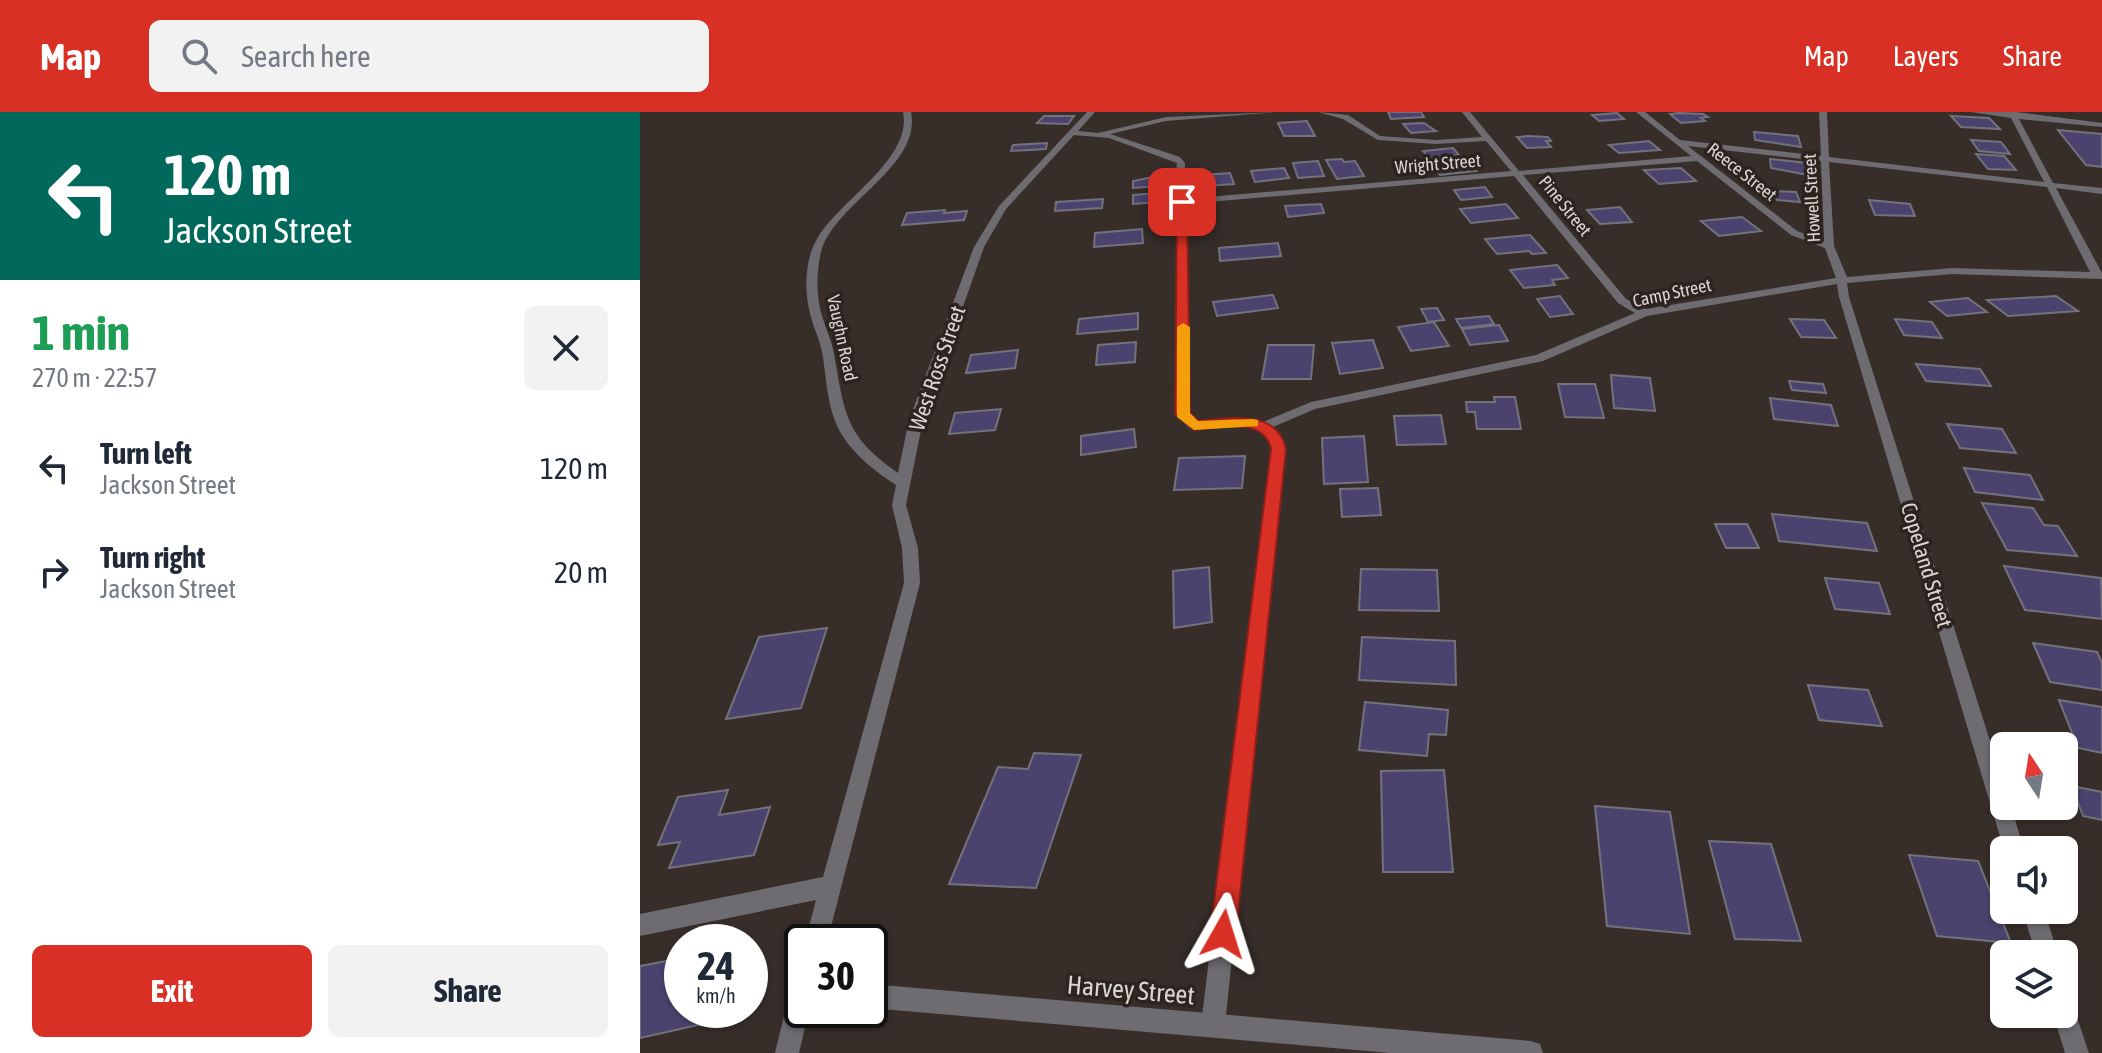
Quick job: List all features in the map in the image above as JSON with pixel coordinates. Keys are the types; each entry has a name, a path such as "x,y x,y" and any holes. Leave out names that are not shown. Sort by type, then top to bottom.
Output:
{"street":[{"name":"Vaughn Road","path":"903,483 889,474 848,434 829,373 828,351 814,305 814,265 822,238 896,154 911,131 912,119 907,112"},
{"name":"West Ross Street","path":"821,924 912,583 910,548 899,505 916,420 989,226 1091,112"},
{"path":"1095,134 1166,119 1275,112"},
{"path":"1322,112 1345,117 1378,138 1436,142 1488,139"},
{"name":"Pine Street","path":"1466,112 1622,301 1644,313"},
{"name":"Reece Street","path":"1640,112 1794,233 1829,246"},
{"name":"Howell Street","path":"1823,112 1829,246 1843,280"},
{"path":"1975,112 2102,125"},
{"path":"2013,114 2100,276"},
{"path":"1074,133 1095,134 1177,159 1181,163 1178,193 1182,202 1182,414 1194,425 1239,422 1264,426 1276,436 1278,449 1213,1025"},
{"path":"1678,142 2102,191"},
{"name":"Wright Street","path":"1182,202 1697,158"},
{"name":"Camp Street","path":"1264,426 1311,406 1539,358 1644,313 1843,280 1952,271 2100,276"},
{"name":"Copeland Street","path":"1843,280 1844,297 2010,836"},
{"path":"640,925 832,886"},
{"name":"Harvey Street","path":"888,998 1531,1053"},
{"path":"787,1053 793,1028"},
{"path":"2069,1028 2077,1053"}],"building":[{"path":"1388,112 1421,112 1424,117 1391,119"},
{"path":"1617,113 1624,119 1599,121 1592,115"},
{"path":"1670,114 1708,117 1701,118 1705,121 1681,123"},
{"path":"1044,116 1074,116 1068,124 1037,123"},
{"path":"1951,116 1989,118 2000,129 1961,127"},
{"path":"1307,121 1315,136 1284,136 1278,123"},
{"path":"1424,123 1436,131 1411,133 1403,124"},
{"path":"2058,130 2102,134 2102,167 2086,165"},
{"path":"1754,132 1798,136 1801,147 1755,140"},
{"path":"1517,137 1548,137 1551,141 1546,141 1551,147 1527,148"},
{"path":"1971,140 2001,142 2010,154 1979,151"},
{"path":"1649,141 1660,150 1619,153 1609,145"},
{"path":"1047,143 1046,149 1011,151 1013,145"},
{"path":"1453,148 1459,155 1429,158 1423,151"},
{"path":"1976,154 2004,156 2016,170 1988,169"},
{"path":"1342,159 1344,162 1355,161 1364,176 1337,179 1326,160"},
{"path":"1770,159 1807,163 1808,175 1771,168"},
{"path":"1466,160 1476,171 1440,175 1431,163"},
{"path":"1318,161 1324,176 1298,178 1293,163"},
{"path":"1284,168 1289,178 1255,182 1251,171"},
{"path":"1681,168 1696,181 1659,184 1644,170"},
{"path":"1230,173 1234,184 1206,186 1203,175"},
{"path":"1158,176 1158,186 1133,188 1133,181"},
{"path":"1485,187 1492,197 1461,200 1454,190"},
{"path":"1773,191 1796,192 1800,202 1777,200"},
{"path":"1157,193 1158,202 1133,204 1133,195"},
{"path":"1103,199 1102,208 1055,211 1056,202"},
{"path":"1869,200 1910,204 1915,216 1875,215"},
{"path":"1321,204 1324,213 1288,217 1285,206"},
{"path":"1506,204 1518,218 1471,223 1460,209"},
{"path":"1620,207 1632,222 1600,224 1587,210"},
{"path":"945,210 944,213 967,211 964,220 902,225 907,213"},
{"path":"1742,217 1761,231 1719,236 1701,221"},
{"path":"1142,229 1143,243 1094,247 1095,233"},
{"path":"1530,235 1546,253 1497,254 1485,239"},
{"path":"1278,243 1281,256 1220,261 1219,248"},
{"path":"1557,265 1568,278 1552,280 1555,285 1524,288 1510,270"},
{"path":"1273,295 1278,308 1217,316 1213,302"},
{"path":"1560,296 1573,314 1550,317 1537,299"},
{"path":"2056,296 2078,311 2008,316 1987,300"},
{"path":"1968,298 1987,312 1947,316 1930,302"},
{"path":"1437,308 1444,320 1428,322 1421,309"},
{"path":"1138,313 1138,329 1077,334 1079,319"},
{"path":"1489,316 1494,324 1461,328 1456,319"},
{"path":"1790,319 1824,320 1836,338 1801,337"},
{"path":"1895,319 1932,322 1942,338 1904,335"},
{"path":"1434,322 1449,346 1411,351 1398,327"},
{"path":"1499,325 1508,341 1470,345 1462,329"},
{"path":"1373,340 1383,368 1340,374 1332,343"},
{"path":"1136,342 1135,362 1096,365 1098,345"},
{"path":"1268,345 1314,345 1311,379 1262,379"},
{"path":"1018,350 1015,368 966,373 971,355"},
{"path":"1916,364 1980,369 1991,386 1926,381"},
{"path":"1611,375 1650,378 1655,411 1614,408"},
{"path":"1789,381 1823,384 1826,393 1792,390"},
{"path":"1558,384 1595,384 1604,418 1565,417"},
{"path":"1494,397 1515,397 1521,429 1477,429 1475,412 1467,412 1466,402 1495,402"},
{"path":"1770,398 1831,405 1838,426 1774,419"},
{"path":"1001,409 995,430 949,434 955,413"},
{"path":"1441,415 1446,444 1397,445 1394,416"},
{"path":"1947,424 2002,429 2016,453 1960,448"},
{"path":"1134,429 1136,447 1081,455 1081,436"},
{"path":"1364,436 1368,482 1324,484 1322,438"},
{"path":"1245,456 1242,488 1174,490 1179,458"},
{"path":"1964,468 2030,475 2043,500 1975,492"},
{"path":"1378,488 1381,515 1342,517 1340,489"},
{"path":"1982,503 2033,508 2044,525 2058,526 2077,556 2007,550"},
{"path":"1772,514 1867,523 1877,551 1779,541"},
{"path":"1715,524 1747,524 1759,548 1726,548"},
{"path":"2004,566 2101,578 2102,619 2025,610"},
{"path":"1209,567 1212,622 1174,628 1173,571"},
{"path":"1361,569 1437,570 1439,611 1359,610"},
{"path":"1825,578 1879,583 1890,614 1835,609"},
{"path":"827,628 801,708 726,719 759,637"},
{"path":"1362,637 1455,641 1456,685 1359,680"},
{"path":"2033,643 2097,652 2102,663 2102,690 2050,682"},
{"path":"1808,685 1868,690 1882,726 1819,720"},
{"path":"2059,700 2102,707 2102,753 2078,748 2078,732 2072,732"},
{"path":"1365,702 1448,710 1446,735 1429,734 1427,756 1359,750"},
{"path":"1034,753 1081,755 1036,888 949,884 998,767 1028,769"},
{"path":"1444,770 1453,872 1383,872 1381,771"},
{"path":"2078,787 2102,792 2102,820 2083,816 2078,802"},
{"path":"728,790 719,815 770,807 754,855 669,868 680,842 658,845 678,797"},
{"path":"1595,806 1670,812 1690,934 1607,926"},
{"path":"1709,841 1771,844 1801,941 1735,939"},
{"path":"1909,855 1978,861 1990,891 1990,924 2003,924 2010,940 1937,936"},
{"path":"664,961 664,1028 685,1028 640,1038 640,966"}],"slow traffic":[{"path":"1183,327 1182,414 1194,425 1253,423"}],"route":[{"path":"1182,202 1182,414 1194,425 1239,422 1264,426 1276,436 1278,449 1223,934"}]}
